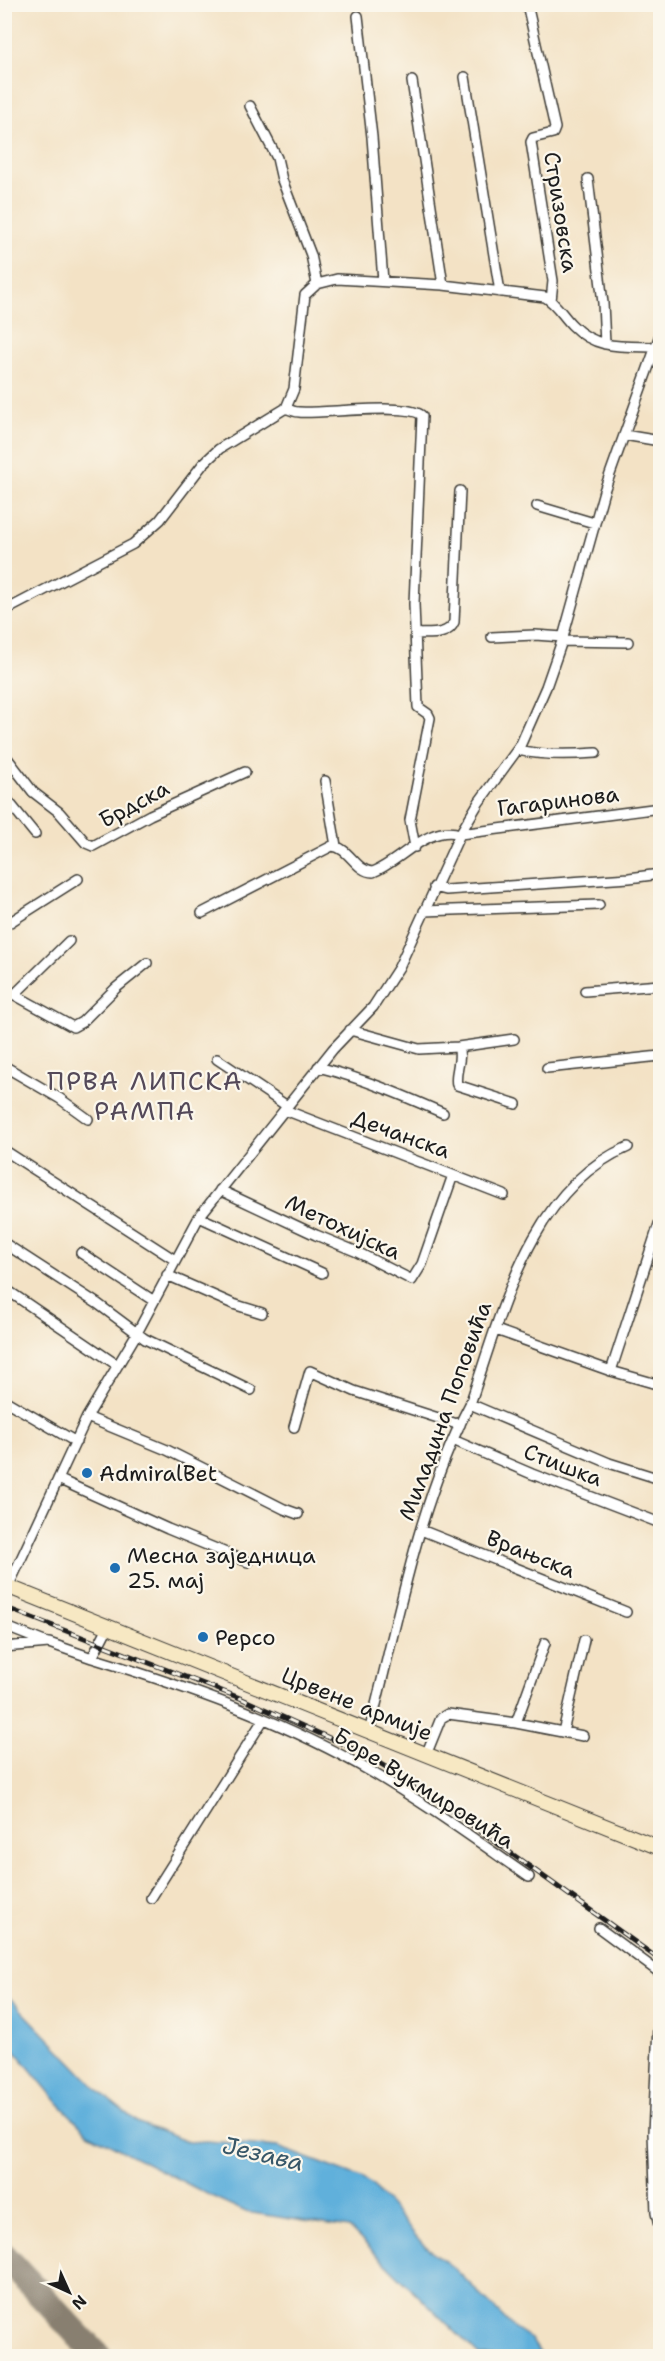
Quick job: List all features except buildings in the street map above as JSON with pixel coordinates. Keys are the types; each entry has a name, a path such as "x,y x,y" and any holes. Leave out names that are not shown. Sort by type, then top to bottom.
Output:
{"main road":[{"name":"Црвене армије","path":"6,1586 660,1848"}],"street":[{"name":"Стризовска","path":"527,4 555,128 553,133 533,138 531,142 553,281 551,301"},
{"path":"358,16 371,127 384,281"},
{"path":"465,77 500,292"},
{"path":"412,81 443,285"},
{"path":"4,611 133,544 160,520 203,464 219,449 286,408 294,389 305,295 317,284 310,255 282,180 277,158 250,106"},
{"name":"Стризовска","path":"588,179 603,303 605,344"},
{"name":"Стризовска","path":"317,284 337,279 384,281 443,285 545,297 579,333 588,339 605,344 656,347"},
{"path":"6,1586 87,1417 137,1333 199,1217 318,1067 373,1006 399,967 460,834 479,802 518,750 535,717 562,639 594,523 660,335"},
{"path":"286,408 297,412 396,410 416,411 422,414 415,634 418,707 430,718 410,820 415,847"},
{"path":"624,435 660,441"},
{"path":"415,634 444,633 452,627 454,622 460,491"},
{"path":"537,506 594,523"},
{"path":"492,637 628,642"},
{"path":"518,750 564,755 596,753"},
{"name":"Брдска","path":"4,754 33,792 59,812 86,843 93,846 150,815 245,772"},
{"path":"202,913 336,846 325,781"},
{"path":"4,796 34,834"},
{"name":"Гагаринова","path":"336,846 370,873 445,831 460,834 660,808"},
{"path":"434,887 457,889 660,874"},
{"path":"5,924 78,879"},
{"path":"424,911 599,904"},
{"path":"15,994 69,941"},
{"path":"4,989 76,1027 147,963"},
{"path":"585,991 660,985"},
{"path":"350,1030 418,1049 458,1047 514,1039"},
{"path":"458,1047 460,1054 457,1085 516,1104"},
{"path":"547,1068 660,1056"},
{"name":"Дечанска","path":"217,1059 286,1108 354,1138 504,1195"},
{"path":"4,1066 59,1098 88,1119"},
{"path":"318,1067 342,1073 443,1113"},
{"name":"Миладина Поповића","path":"369,1732 421,1530 439,1473 470,1404 496,1330 533,1238 566,1190 587,1169 606,1156 628,1147"},
{"path":"4,1150 175,1260"},
{"name":"Метохијска","path":"220,1190 355,1251 412,1280 422,1264 453,1175"},
{"path":"199,1217 322,1273"},
{"path":"611,1371 660,1221"},
{"path":"4,1243 137,1333 251,1390"},
{"path":"81,1253 154,1301"},
{"path":"167,1275 233,1304 262,1313"},
{"path":"4,1288 117,1365"},
{"path":"496,1330 611,1371 660,1384"},
{"path":"294,1427 310,1371 354,1391 460,1425"},
{"path":"4,1400 76,1442"},
{"path":"470,1404 609,1463 660,1479"},
{"path":"87,1417 167,1450 298,1514"},
{"name":"Стишка","path":"453,1440 532,1474 660,1522"},
{"path":"58,1479 248,1562"},
{"name":"Врањска","path":"421,1530 626,1612"},
{"name":"Боре Вукмировића","path":"4,1626 92,1658 167,1681 313,1742 369,1771 472,1837 529,1877"},
{"path":"92,1658 108,1627"},
{"path":"563,1732 584,1640"},
{"path":"4,1647 49,1643"},
{"path":"516,1723 545,1643"},
{"path":"426,1755 444,1715 516,1723 584,1736"},
{"path":"151,1898 263,1720"},
{"path":"598,1928 660,1973"},
{"path":"660,1985 653,2144 656,2213 660,2230"}],"water":[{"name":"Језава","path":"5,1993 103,2095 139,2123 188,2142 207,2141 278,2147 361,2178 373,2186 423,2244 455,2269 513,2327 531,2339 542,2356 480,2356 349,2228 246,2212 88,2133 59,2104 5,2039"}],"taxiway":[{"path":"4,2256 98,2356"}],"railway":[{"path":"4,1607 240,1698 363,1753 413,1783 660,1960"}],"place":[{"name":"AdmiralBet","path":"87,1473"},
{"name":"Месна заједница 25. мај","path":"115,1568"},
{"name":"Pepco","path":"203,1637"}],"district":[{"name":"ПРВА ЛИПСКА РАМПА","path":"145,1095"}]}
